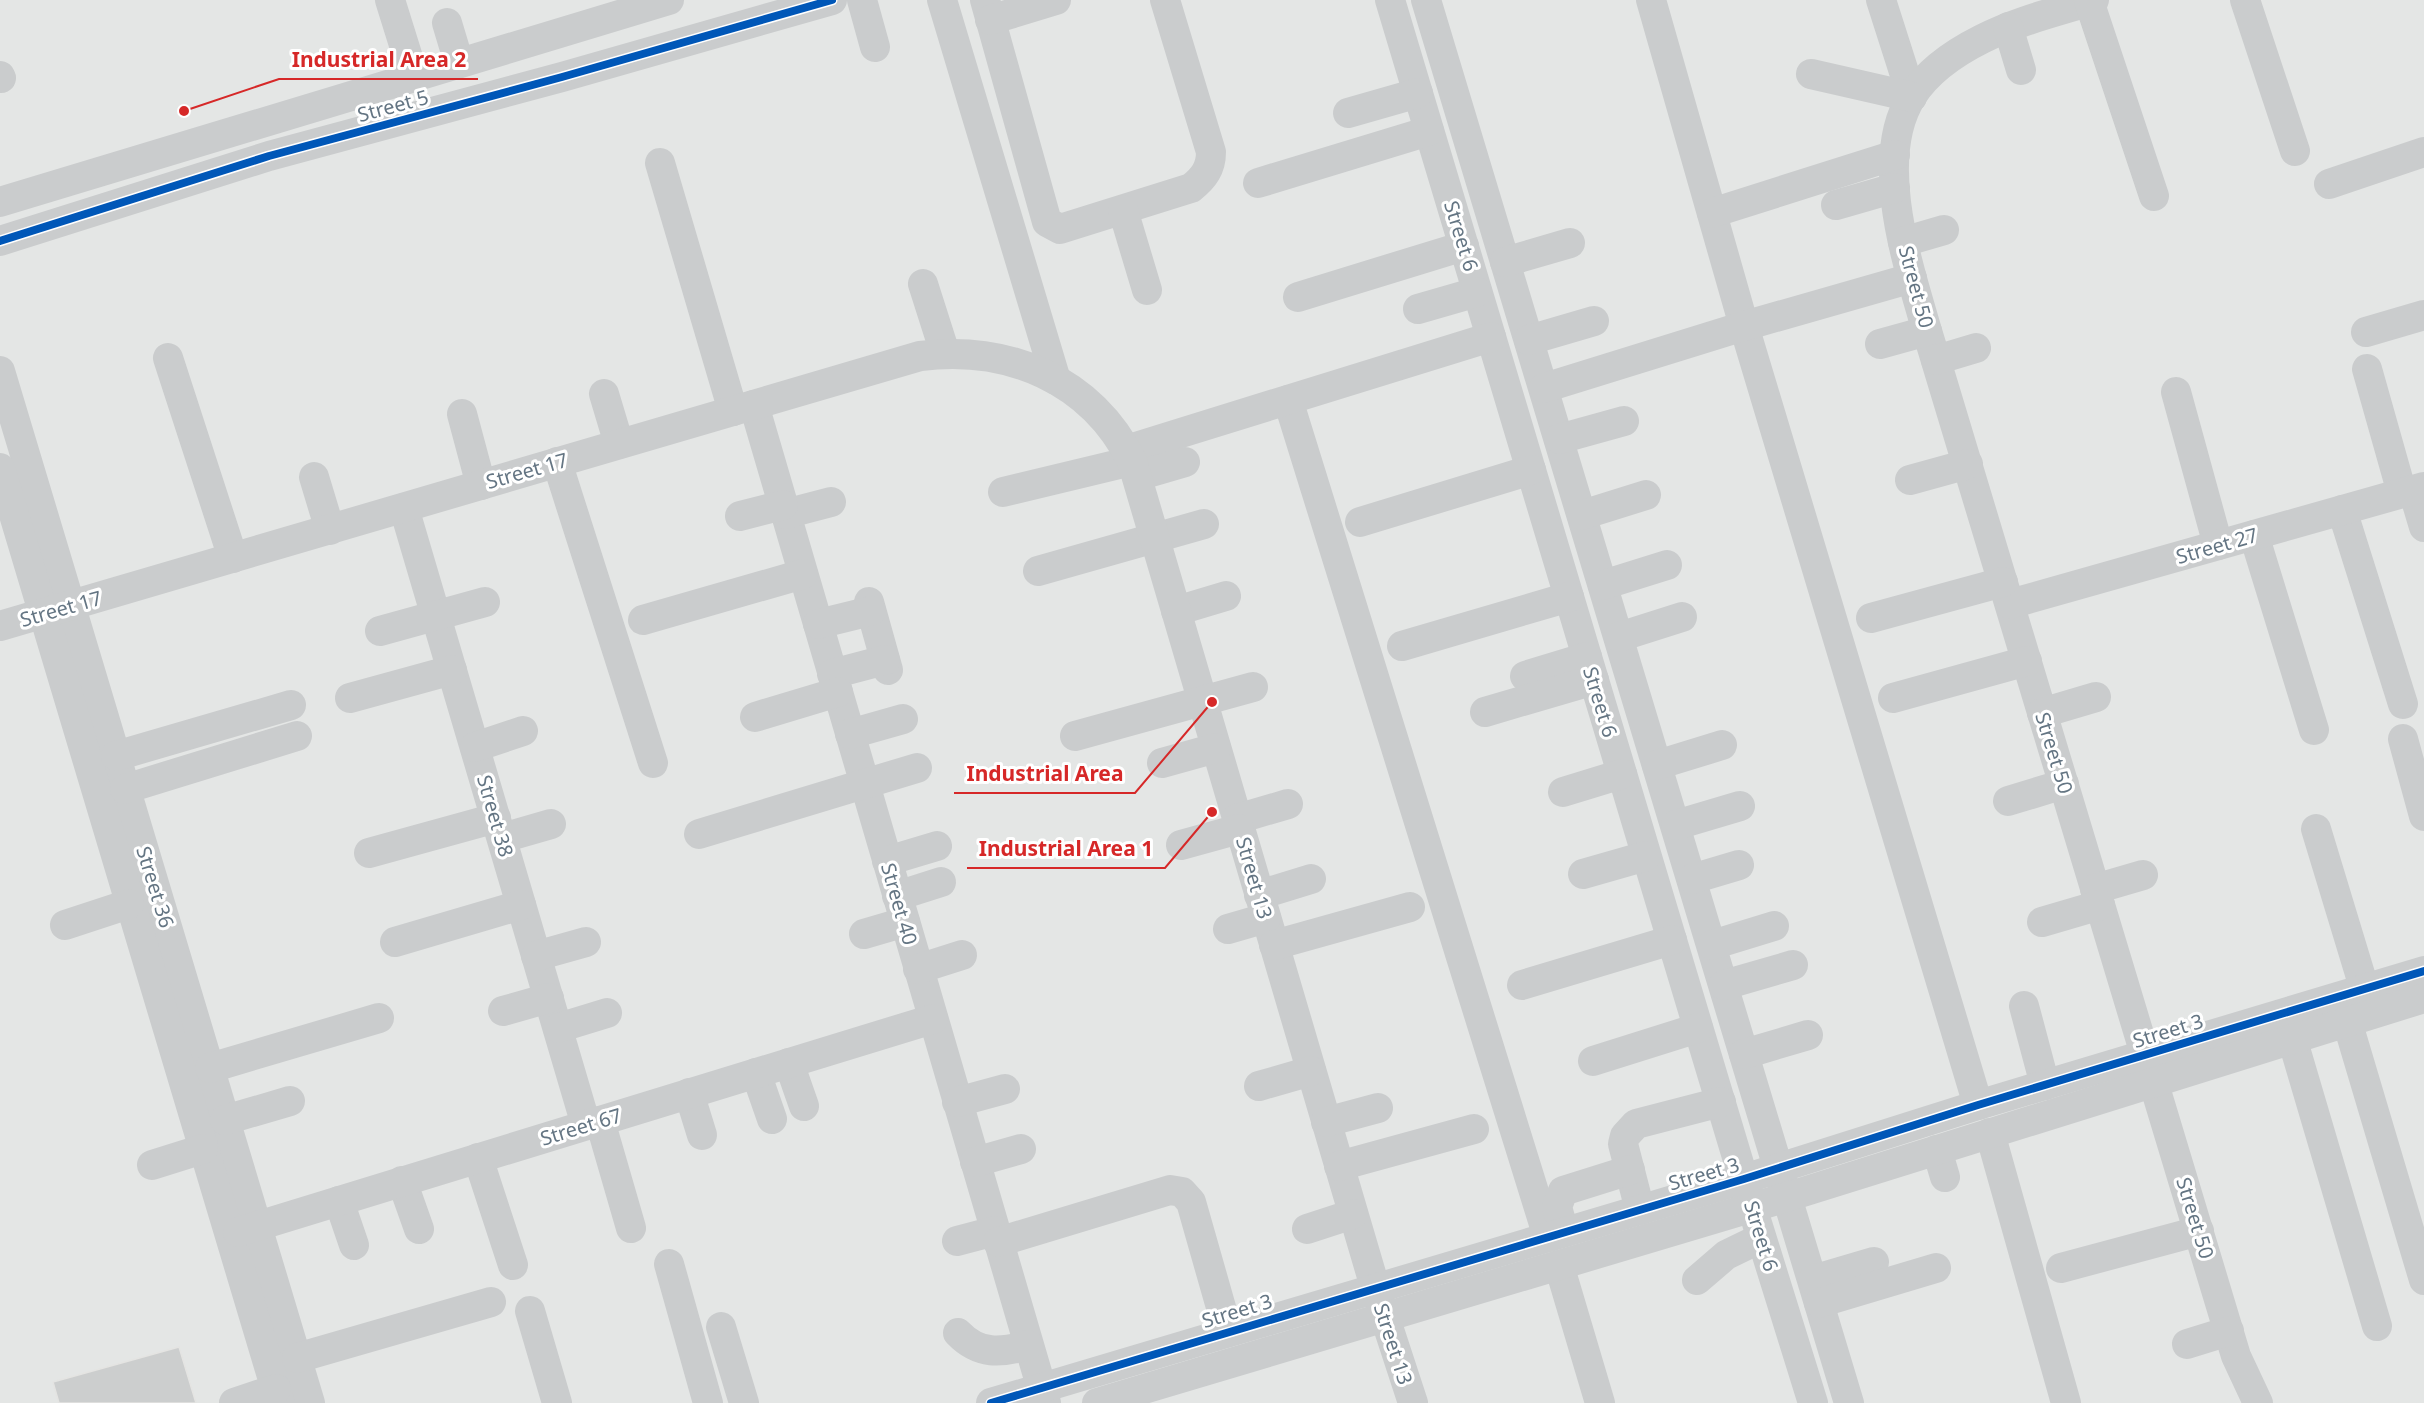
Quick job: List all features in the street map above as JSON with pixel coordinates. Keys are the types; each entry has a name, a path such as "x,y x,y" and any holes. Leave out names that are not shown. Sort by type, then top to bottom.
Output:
{"street":[{"path":"390,0 414,77"},
{"name":"Street 5","path":"0,202 667,0"},
{"name":"Street 5","path":"0,241 269,156 562,77 832,0"},
{"path":"862,0 875,47"},
{"path":"942,0 1056,380"},
{"path":"1056,0 988,10 1047,222 1055,228 1066,228 1191,188 1207,172 1211,162 1210,152 1165,0"},
{"name":"Street 6","path":"1390,0 1761,1239 1813,1403"},
{"name":"Street 6","path":"1426,0 1849,1403"},
{"path":"1651,0 1744,326 1978,1105"},
{"path":"1881,0 1912,96"},
{"path":"2245,0 2295,151"},
{"path":"2091,1 2154,196"},
{"name":"Street 50","path":"2091,1 2008,27 1954,55 1930,74 1912,96 1900,125 1895,155 1895,188 1903,242 1927,331 2229,1331 2245,1380 2258,1403"},
{"path":"447,23 459,63"},
{"path":"2008,27 2021,70"},
{"path":"1811,74 1912,96"},
{"path":"1348,113 1418,93"},
{"path":"1258,183 1429,131"},
{"path":"2329,184 2424,153"},
{"path":"1712,213 1895,155"},
{"name":"Street 40","path":"660,163 744,408 784,509 1043,1395"},
{"path":"1836,205 1895,188"},
{"path":"1123,210 1146,290"},
{"path":"1903,242 1944,231"},
{"path":"1506,262 1570,243"},
{"path":"1298,297 1464,246"},
{"path":"1544,388 1744,326 1912,278"},
{"path":"923,284 945,353"},
{"path":"1418,309 1477,292"},
{"path":"2366,332 2424,315"},
{"path":"1529,340 1594,321"},
{"path":"1880,344 1927,331"},
{"path":"1003,492 1132,462 1288,400 1491,337"},
{"path":"1936,360 1976,348"},
{"name":"Street 17","path":"0,626 920,356 974,353 1002,358 1056,380"},
{"path":"168,358 233,558"},
{"path":"2367,369 2413,490 2424,527"},
{"name":"Street 36","path":"0,371 310,1403"},
{"name":"Street 13","path":"1056,380 1083,399 1099,414 1132,462 1353,1214 1413,1403"},
{"path":"2176,392 2218,545"},
{"path":"604,394 619,444"},
{"path":"1288,400 1556,1235"},
{"path":"462,414 481,484"},
{"path":"1559,439 1624,421"},
{"path":"557,462 653,763"},
{"path":"1132,462 1185,462"},
{"path":"1910,480 1968,464"},
{"name":"Street 36","path":"0,468 42,615 278,1396"},
{"path":"1359,522 1531,470"},
{"path":"314,477 330,530"},
{"name":"Street 27","path":"1869,611 2218,545 2413,490"},
{"path":"1582,515 1646,495"},
{"path":"740,516 831,502"},
{"name":"Street 38","path":"404,508 558,1028 631,1228"},
{"path":"2342,510 2403,704"},
{"path":"1038,571 1204,524"},
{"path":"2254,535 2314,730"},
{"path":"1603,585 1667,565"},
{"path":"643,620 803,574"},
{"path":"1176,611 1226,597"},
{"path":"1402,646 1569,597"},
{"path":"380,631 485,602"},
{"path":"755,717 835,683 887,665 870,606 818,624"},
{"path":"1619,637 1682,617"},
{"path":"1893,698 2027,661"},
{"path":"1525,676 1590,668"},
{"path":"1485,712 1590,668"},
{"path":"350,698 452,670"},
{"path":"1162,763 1209,724 1255,696"},
{"path":"2042,712 2096,697"},
{"path":"116,756 291,705"},
{"path":"850,734 903,719"},
{"path":"1075,736 1209,724"},
{"path":"475,747 523,731"},
{"path":"126,789 297,736"},
{"path":"2403,739 2424,816"},
{"path":"1657,765 1722,745"},
{"path":"699,834 917,768"},
{"path":"1563,792 1622,774"},
{"path":"2008,801 2064,784"},
{"path":"1181,845 1286,796"},
{"path":"1676,825 1740,806"},
{"path":"369,854 499,828 551,824"},
{"path":"2316,829 2361,1008 2424,1280"},
{"path":"887,861 937,846"},
{"path":"1583,874 1646,856"},
{"path":"1692,879 1739,866"},
{"path":"2042,922 2143,875"},
{"path":"1266,919 1311,879"},
{"path":"864,934 941,882"},
{"path":"65,924 129,904"},
{"path":"395,942 522,905"},
{"path":"1228,928 1266,919 1410,907"},
{"path":"1712,945 1774,926"},
{"path":"1522,985 1672,940"},
{"path":"536,956 586,942"},
{"path":"918,969 962,955"},
{"path":"1724,985 1793,965"},
{"name":"Street 3","path":"1097,1403 1559,1265 1748,1193 1779,1168 1978,1105 2045,1085 2149,1068 2292,1038 2361,1008 2424,971"},
{"path":"503,1011 549,998"},
{"name":"Street 3","path":"991,1403 1043,1395 1227,1332 1640,1210 1748,1193 1787,1197 1941,1163 1990,1133 2149,1068 2361,1008 2424,998"},
{"path":"2024,1006 2045,1085"},
{"path":"558,1028 607,1013"},
{"path":"210,1068 379,1018"},
{"name":"Street 67","path":"229,1234 933,1018"},
{"path":"1593,1061 1698,1028"},
{"path":"1744,1054 1808,1035"},
{"path":"2292,1038 2377,1326"},
{"path":"789,1063 804,1106"},
{"path":"1259,1086 1311,1071"},
{"path":"756,1073 772,1119"},
{"path":"957,1102 1005,1089"},
{"path":"689,1094 702,1135"},
{"path":"225,1120 290,1101"},
{"path":"1640,1210 1623,1144 1625,1136 1636,1124 1720,1102"},
{"path":"1326,1122 1378,1108"},
{"path":"1340,1166 1474,1129"},
{"path":"1990,1133 2066,1403"},
{"path":"152,1165 203,1149"},
{"path":"975,1162 1021,1149"},
{"path":"478,1158 513,1265"},
{"path":"1556,1235 1557,1207 1563,1191 1630,1170"},
{"path":"402,1181 419,1229"},
{"path":"957,1241 997,1237 1170,1190 1182,1192 1191,1202 1227,1332"},
{"path":"339,1201 354,1245"},
{"path":"1307,1229 1353,1214"},
{"path":"2061,1268 2199,1231"},
{"path":"1697,1280 1726,1255 1761,1239"},
{"path":"1816,1292 1874,1262"},
{"path":"669,1264 708,1403"},
{"path":"1559,1265 1600,1403"},
{"path":"1816,1292 1936,1268"},
{"path":"297,1358 491,1302"},
{"path":"530,1311 557,1403"},
{"path":"721,1327 744,1403"},
{"path":"2187,1344 2229,1331"},
{"path":"958,1334 965,1341 984,1350 1006,1351 1028,1345"},
{"path":"234,1403 278,1396"}],"shaded area":[{"path":"0,0 2424,0 2424,1403 0,1403"}],"building":[{"path":"179,1347 196,1403 59,1403 53,1382"}],"cycle path":[{"path":"0,241 269,156 562,77 832,0"},
{"path":"991,1403 1744,1179 1978,1105 2424,971"}],"place":[{"name":"Industrial Area 2","path":"184,111"},
{"name":"Industrial Area","path":"1212,702"},
{"name":"Industrial Area 1","path":"1212,812"}]}
